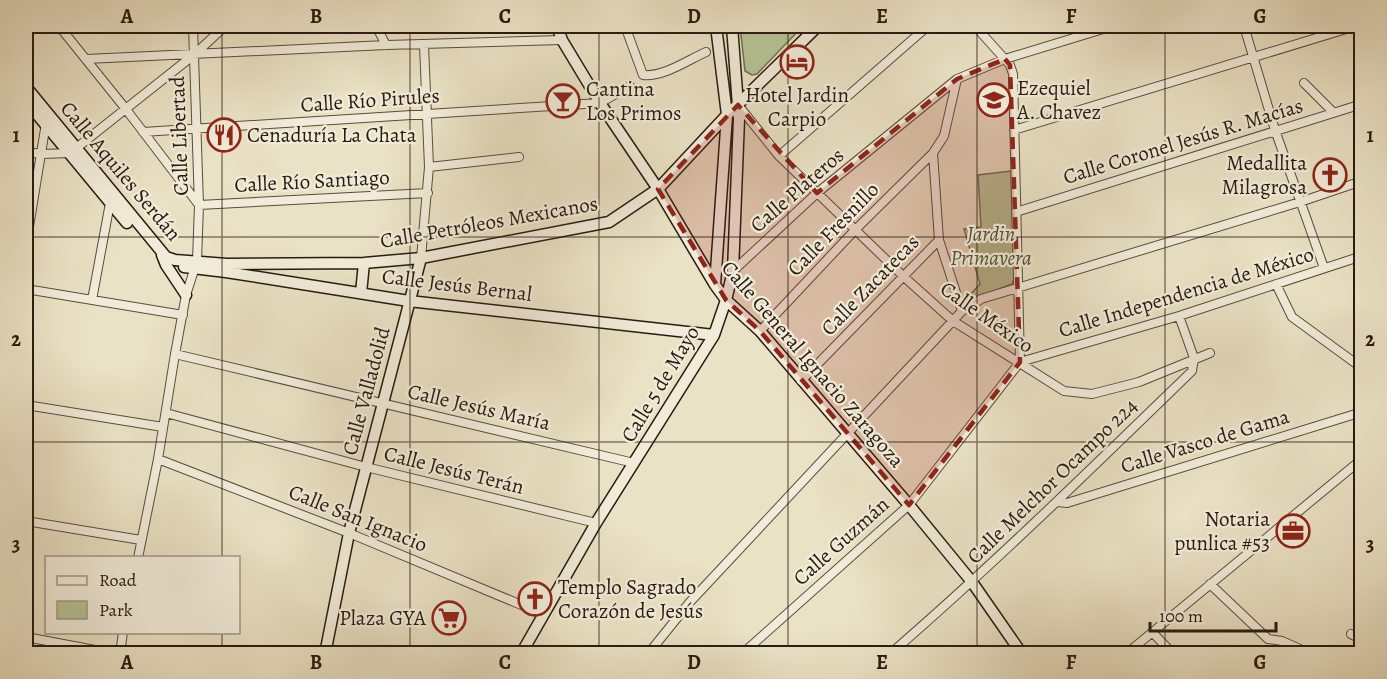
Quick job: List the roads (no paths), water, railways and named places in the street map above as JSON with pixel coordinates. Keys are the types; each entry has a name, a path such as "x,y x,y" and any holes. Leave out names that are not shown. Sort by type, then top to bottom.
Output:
{"street":[{"path":"58,26 125,108 199,205"},
{"name":"Calle Libertad","path":"174,354 186,295 196,265 199,205 194,26"},
{"path":"26,152 42,154 74,150 195,54 225,26"},
{"path":"376,26 386,45"},
{"name":"Calle General Ignacio Zaragoza","path":"556,26 600,103 658,189 726,300 760,331 909,505 972,582 1022,654"},
{"path":"625,26 643,75 672,68 706,51"},
{"path":"715,285 727,115 717,26"},
{"name":"Calle 5 de Mayo","path":"520,654 596,523 714,335 726,300 733,271 739,119 732,26"},
{"name":"Calle Petróleos Mexicanos","path":"196,265 364,263 421,258 609,222 658,189 727,115 818,26"},
{"path":"779,156 928,26"},
{"path":"975,26 1005,59 1013,74 1020,362"},
{"name":"Calle Plateros","path":"733,271 817,193 957,79 1005,59 1096,28 1113,26"},
{"path":"1244,26 1275,130 1324,268"},
{"path":"1014,130 1356,26"},
{"path":"86,59 386,45 562,40"},
{"path":"421,258 429,167 424,45"},
{"path":"957,79 944,136 933,153 939,240 962,311"},
{"path":"1304,83 1333,112"},
{"path":"600,103 630,86"},
{"name":"Calle Aquiles Serdán","path":"26,87 156,256 164,260 196,265"},
{"name":"Calle Aquiles Serdán","path":"26,101 46,126 74,150"},
{"name":"Calle Río Pirules","path":"143,132 600,103"},
{"name":"Calle Coronel Jesús R. Macías","path":"1016,212 1362,104"},
{"name":"Calle México","path":"738,105 779,156 953,321 1064,392 1092,394 1139,382 1210,353"},
{"path":"26,246 48,114"},
{"name":"Calle Fresnillo","path":"760,331 855,230 933,153"},
{"path":"429,167 519,157"},
{"path":"648,654 690,602 962,311 981,299 1362,181"},
{"name":"Calle Río Santiago","path":"199,205 428,193"},
{"path":"92,300 113,200"},
{"name":"Calle Zacatecas","path":"801,381 939,240"},
{"name":"Calle Independencia de México","path":"1020,362 1179,316 1362,256"},
{"name":"Calle Valladolid","path":"325,654 349,533 421,258"},
{"path":"164,260 186,295"},
{"path":"362,292 364,263"},
{"name":"Calle Jesús Bernal","path":"196,265 409,301 714,335"},
{"path":"1276,284 1292,317 1362,368"},
{"path":"26,289 183,315"},
{"path":"1179,316 1194,358"},
{"path":"138,556 158,459 174,354"},
{"name":"Calle Jesús María","path":"174,354 634,463"},
{"name":"Calle Melchor Ocampo 224","path":"890,654 1058,502 1192,371 1194,358"},
{"name":"Calle Guzmán","path":"742,654 909,505 1020,362"},
{"path":"26,405 163,427"},
{"name":"Calle Vasco de Gama","path":"1058,502 1067,503 1362,412"},
{"name":"Calle Jesús Terán","path":"165,413 366,467 596,523"},
{"name":"Calle San Ignacio","path":"158,459 349,533 543,614"},
{"path":"1126,654 1362,459"},
{"path":"26,521 141,540"},
{"path":"1210,584 1268,639 1282,641 1311,654"},
{"path":"1152,632 1173,654"},
{"path":"26,637 118,654 123,634"},
{"path":"1351,634 1362,639"}],"place":[{"name":"Hotel Jardin Carpio","path":"797,62"},
{"name":"Ezequiel A. Chavez","path":"994,100"},
{"name":"Cantina Los Primos","path":"563,101"},
{"name":"Cenaduría La Chata","path":"224,135"},
{"name":"Medallita Milagrosa","path":"1330,175"},
{"name":"Notaria punlica #53","path":"1293,531"},
{"name":"Templo Sagrado Corazón de Jesús","path":"535,599"},
{"name":"Plaza GYA","path":"449,618"}],"park label":[{"name":"Jardin Primavera","path":"991,246"}]}
